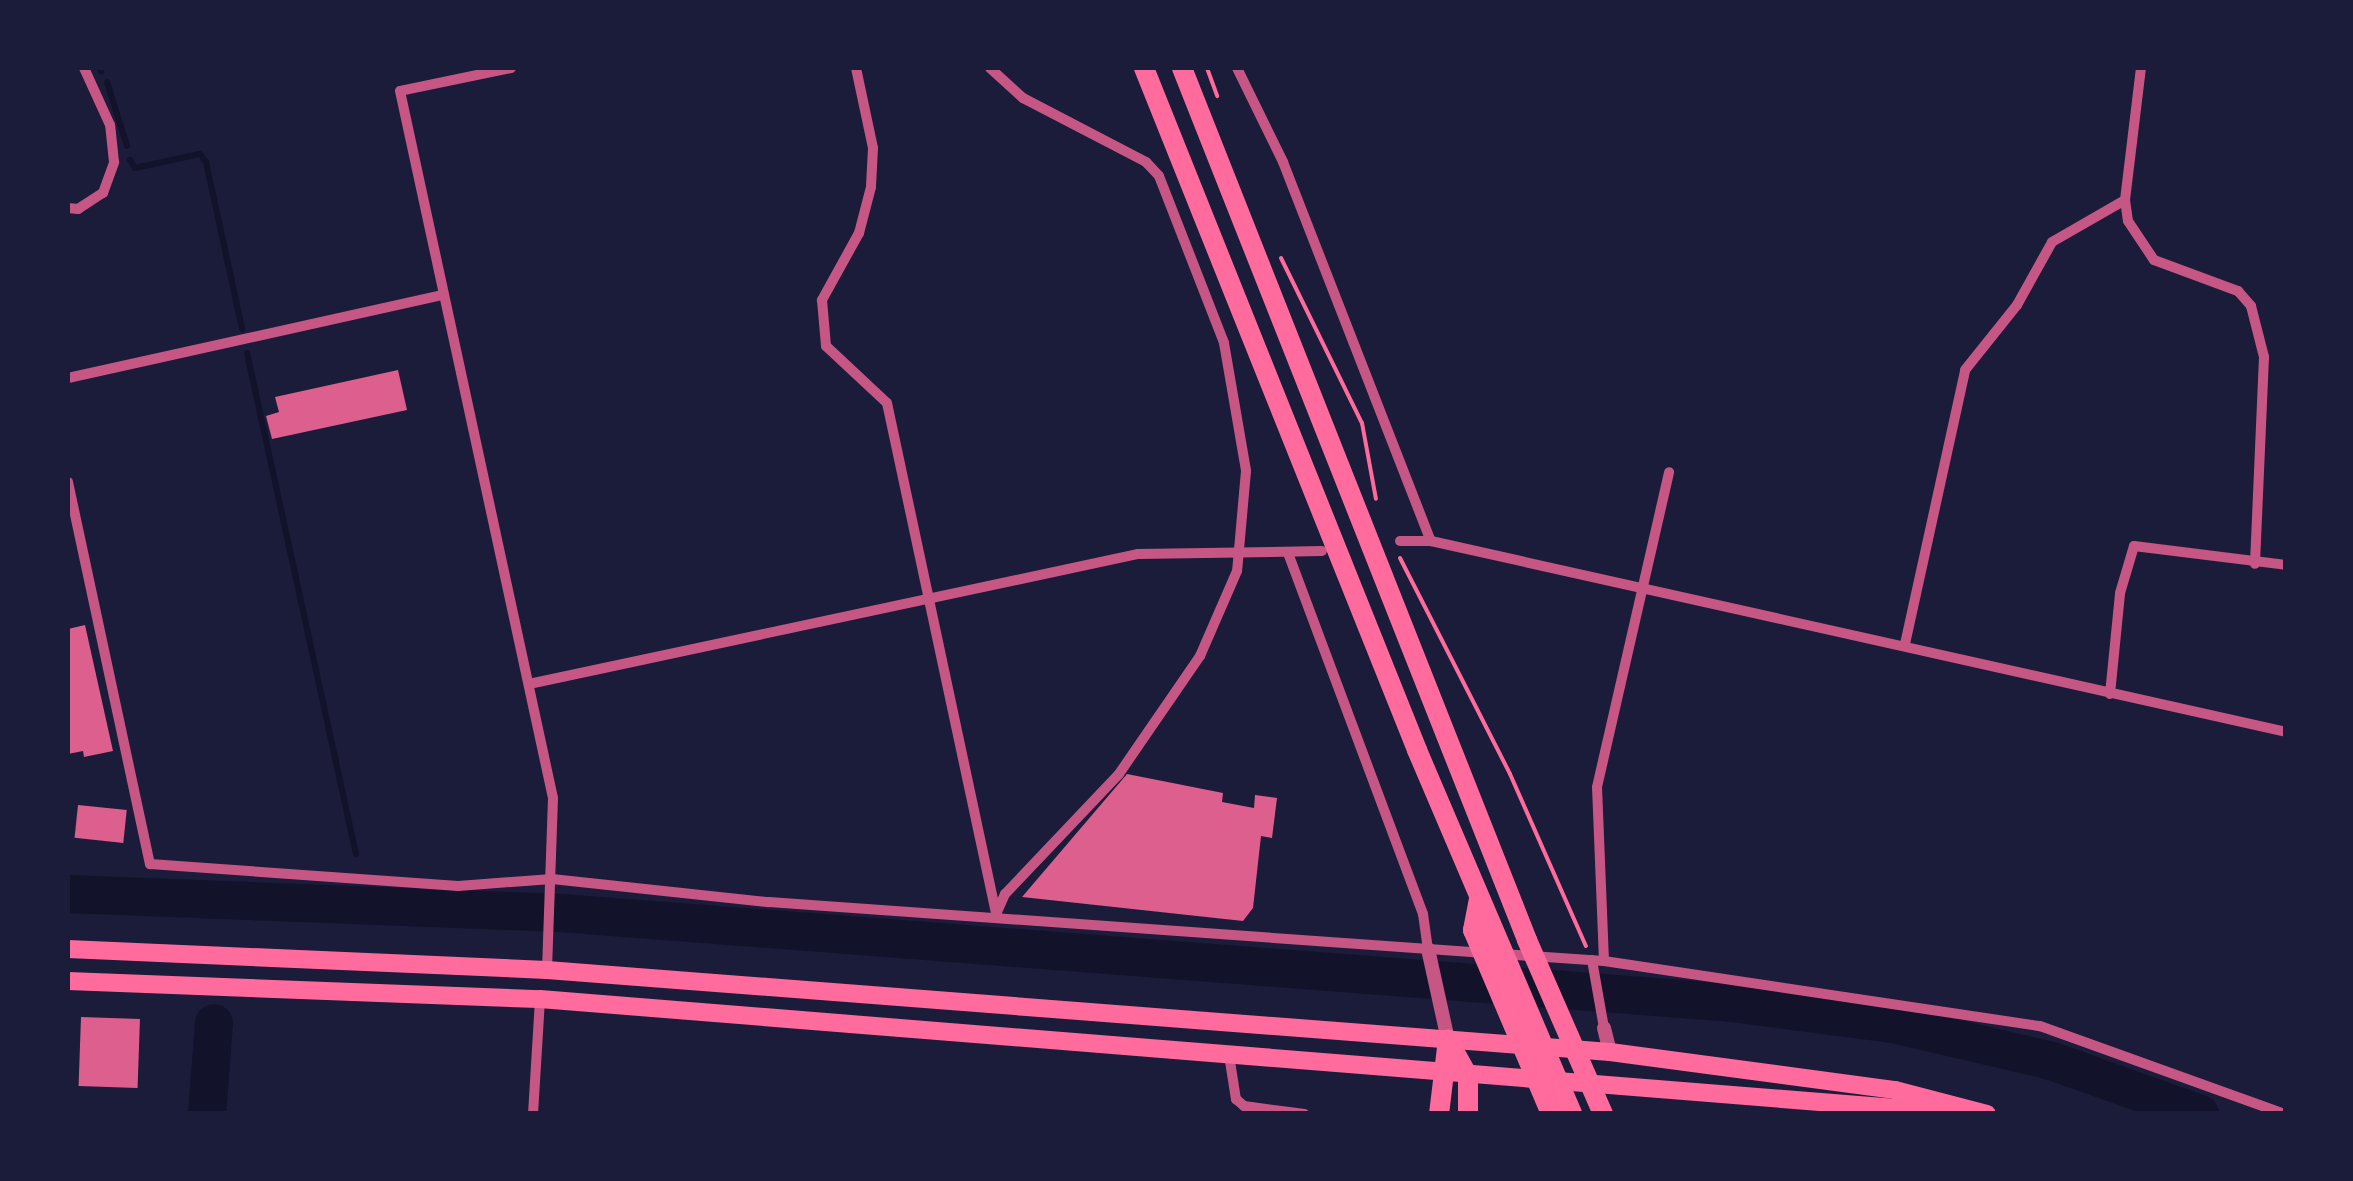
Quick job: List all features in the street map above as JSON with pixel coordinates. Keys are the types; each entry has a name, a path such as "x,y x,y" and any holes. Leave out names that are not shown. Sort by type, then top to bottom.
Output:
{"highway":[{"path":"1144,68 1478,898 1488,941 1552,1114"},
{"path":"1182,68 1527,940 1603,1114"},
{"path":"1488,941 1572,1114"},
{"path":"1439,1114 1440,1073 1448,1040"},
{"path":"1448,1040 1468,1076 1468,1114"}],"main road":[{"path":"68,949 547,970 1610,1052 1895,1090 1987,1114"},
{"path":"68,980 540,998 1966,1114"}],"street":[{"path":"68,208 78,209 104,193 114,162 110,125 84,68"},
{"path":"511,68 400,91 553,798 547,970"},
{"path":"856,68 873,148 872,188 858,233 822,300 826,346 887,403 996,914"},
{"path":"990,68 1022,98 1146,162 1159,176 1200,274 1240,418 1246,470 1241,553 1226,606 1200,656 1118,774 1005,894 996,914"},
{"path":"1237,68 1282,162 1431,540"},
{"path":"2140,68 2125,200 2128,221 2154,260 2238,291 2251,306 2264,357 2255,564"},
{"path":"1905,644 1965,370 2016,305 2052,242 2125,200"},
{"path":"68,378 443,295"},
{"path":"1610,1052 1597,964 1598,787 1670,472"},
{"path":"68,482 150,864 458,886 551,885 996,914 1597,964 2040,1026 2285,1114"},
{"path":"1398,546 1431,540 2286,732"},
{"path":"2110,694 2120,594 2134,546 2286,565"},
{"path":"529,684 1138,554 1322,551"},
{"path":"1288,552 1422,914 1448,1040"},
{"path":"533,1114 540,998"},
{"path":"1229,1054 1236,1099 1244,1106 1304,1114"}],"path":[{"path":"1206,68 1220,104"},
{"path":"1278,252 1362,423 1383,516"},
{"path":"1398,546 1510,774 1597,964"}],"building":[{"path":"398,370 407,410 272,439 266,416 279,412 275,397"},
{"path":"85,625 113,751 84,757 83,751 68,754 68,629"},
{"path":"1127,774 1223,793 1222,802 1254,808 1255,795 1277,798 1272,838 1261,836 1253,908 1243,921 1022,897"},
{"path":"78,805 127,810 123,843 75,838"},
{"path":"81,1017 140,1019 138,1088 79,1086"}],"waterway":[{"path":"107,82 127,146"},
{"path":"130,160 135,168 200,154 206,162 242,329"},
{"path":"247,353 356,854"},
{"path":"68,894 561,913 1732,1003 1893,1024 2052,1061 2200,1114"},
{"path":"207,1114 214,1023"}]}
